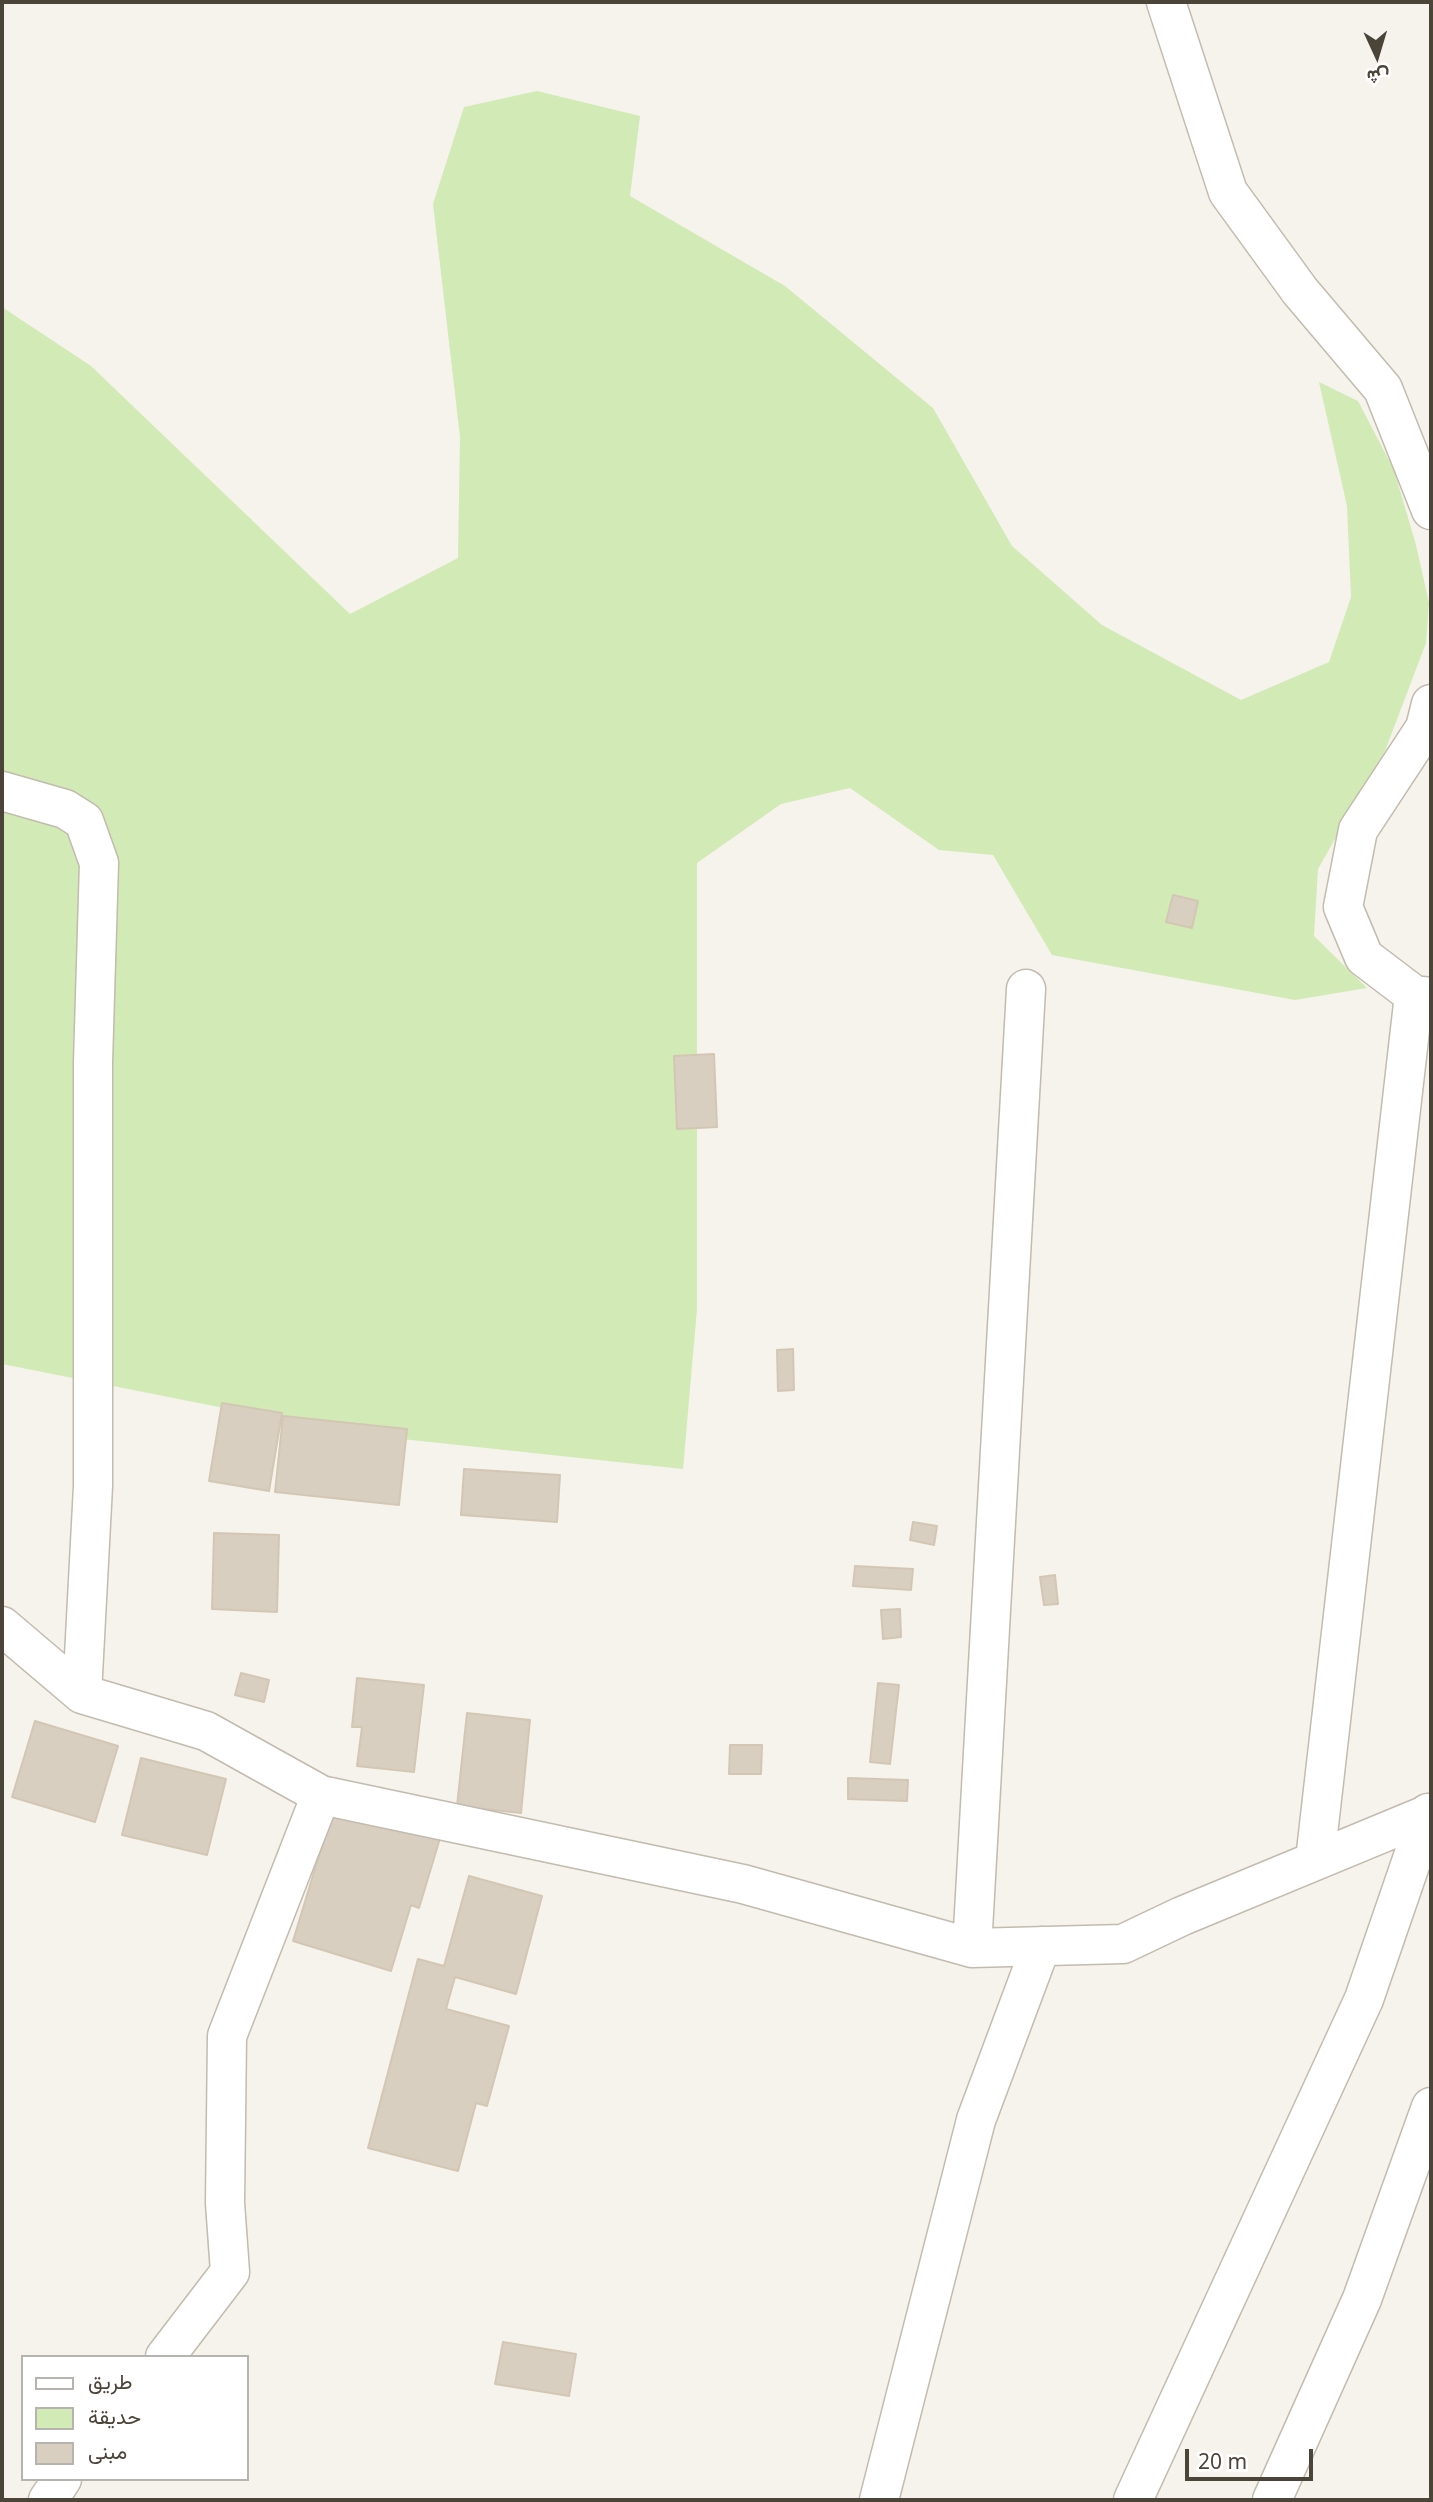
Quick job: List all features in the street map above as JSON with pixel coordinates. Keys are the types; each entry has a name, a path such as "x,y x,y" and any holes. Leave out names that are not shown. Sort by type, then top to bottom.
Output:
{"street":[{"path":"1166,2 1228,192 1300,291 1383,389 1431,510"},
{"path":"1315,1860 1423,996 1364,957 1343,907 1358,830 1425,727 1431,704"},
{"path":"2,791 65,809 84,821 99,863 93,1062 93,1486 82,1694"},
{"path":"972,1948 1026,989"},
{"path":"2,1626 82,1694 206,1731 321,1795 743,1884 972,1948 1123,1944 1430,1813"},
{"path":"167,2355 230,2272 225,2203 227,2036 321,1795"},
{"path":"1133,2500 1364,1999 1430,1813"},
{"path":"879,2500 976,2120 1041,1946"},
{"path":"1272,2500 1362,2299 1431,2107"},
{"path":"48,2500 61,2481"}],"green space":[{"path":"537,91 640,116 630,196 785,286 933,408 1012,546 1102,625 1241,700 1329,662 1351,597 1347,506 1319,382 1358,401 1394,470 1416,545 1429,603 1426,643 1385,751 1318,869 1314,936 1367,988 1295,1000 1052,955 993,855 939,850 850,788 781,804 697,863 697,1309 683,1469 355,1434 2,1364 2,307 91,366 350,614 458,558 460,437 433,204 464,107"}],"building":[{"path":"1173,895 1198,901 1192,928 1166,922"},
{"path":"714,1054 717,1127 677,1129 674,1056"},
{"path":"793,1349 794,1390 778,1391 777,1350"},
{"path":"222,1403 282,1413 269,1491 209,1481"},
{"path":"283,1416 407,1429 399,1505 275,1492"},
{"path":"464,1469 560,1475 557,1522 461,1515"},
{"path":"913,1522 937,1526 934,1545 910,1540"},
{"path":"214,1533 279,1535 277,1612 212,1609"},
{"path":"855,1566 913,1569 911,1590 853,1586"},
{"path":"1055,1575 1058,1604 1044,1605 1040,1577"},
{"path":"900,1609 901,1637 883,1639 881,1610"},
{"path":"241,1673 269,1680 264,1702 235,1695"},
{"path":"357,1678 424,1685 414,1772 357,1766 362,1727 352,1727"},
{"path":"878,1683 899,1685 890,1764 870,1762"},
{"path":"467,1713 530,1720 521,1813 457,1806"},
{"path":"35,1721 118,1746 95,1822 12,1797"},
{"path":"730,1745 762,1745 761,1774 729,1774"},
{"path":"141,1758 226,1779 207,1855 122,1835"},
{"path":"848,1778 908,1780 907,1801 848,1799"},
{"path":"335,1803 441,1835 419,1908 411,1905 391,1971 293,1941"},
{"path":"469,1876 542,1896 516,1994 455,1977 446,2009 509,2026 487,2106 476,2103 458,2171 368,2148 418,1959 444,1966"},
{"path":"503,2342 576,2354 569,2396 495,2384"}]}
